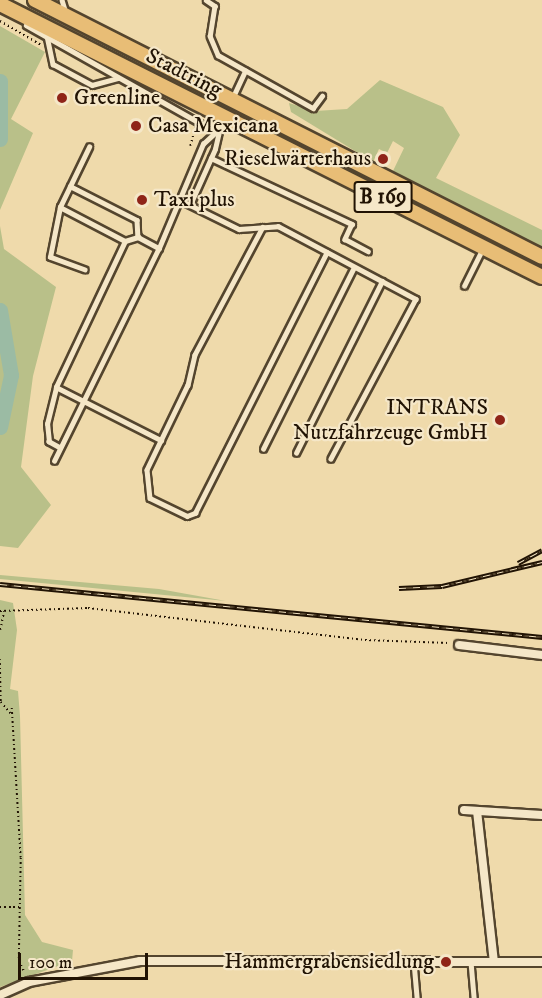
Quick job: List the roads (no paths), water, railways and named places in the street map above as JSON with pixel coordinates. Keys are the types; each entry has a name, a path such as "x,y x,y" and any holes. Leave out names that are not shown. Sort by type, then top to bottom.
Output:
{"main road":[{"name":"Stadtring","path":"35,0 542,256"},
{"name":"Stadtring","path":"0,4 542,277"}],"street":[{"path":"223,117 231,100"},
{"path":"483,247 492,231"},
{"path":"459,645 542,656"},
{"path":"464,810 542,815"},
{"path":"477,811 494,962"},
{"path":"0,995 28,982 140,961 542,962"}],"lane":[{"path":"62,0 66,15"},
{"path":"206,0 215,10 210,36 214,48 244,71 313,108 322,96"},
{"path":"0,10 216,132"},
{"path":"47,36 53,64 92,85 118,78"},
{"path":"231,100 244,71"},
{"path":"190,205 211,158 216,132 223,117"},
{"path":"54,461 159,248 203,144 216,132"},
{"path":"85,270 50,257 60,207 89,147"},
{"path":"211,158 352,224 345,239 368,251"},
{"path":"70,186 136,220 138,237"},
{"path":"178,199 239,229 278,226 416,299 331,459"},
{"path":"60,207 125,241 138,237 159,248"},
{"path":"263,228 195,356 188,385 161,440 145,489 168,507 187,516 195,513 327,252"},
{"path":"60,448 50,442 47,424 56,387 125,241"},
{"path":"464,286 483,247"},
{"path":"263,449 354,267"},
{"path":"296,453 382,281"},
{"path":"56,387 161,440"},
{"path":"414,962 417,998"},
{"path":"471,962 474,998"}],"waterway":[{"path":"0,81 0,139"},
{"path":"0,310 11,375 0,427"}],"railway":[{"path":"518,563 542,550"},
{"path":"399,588 442,586 542,562"},
{"path":"0,584 542,637"}],"place":[{"name":"Greenline","path":"62,98"},
{"name":"Casa Mexicana","path":"136,126"},
{"name":"Rieselwärterhaus","path":"383,159"},
{"name":"Taxi plus","path":"142,200"},
{"name":"INTRANS Nutzfahrzeuge GmbH","path":"500,420"},
{"name":"Hammergrabensiedlung","path":"446,962"}]}
